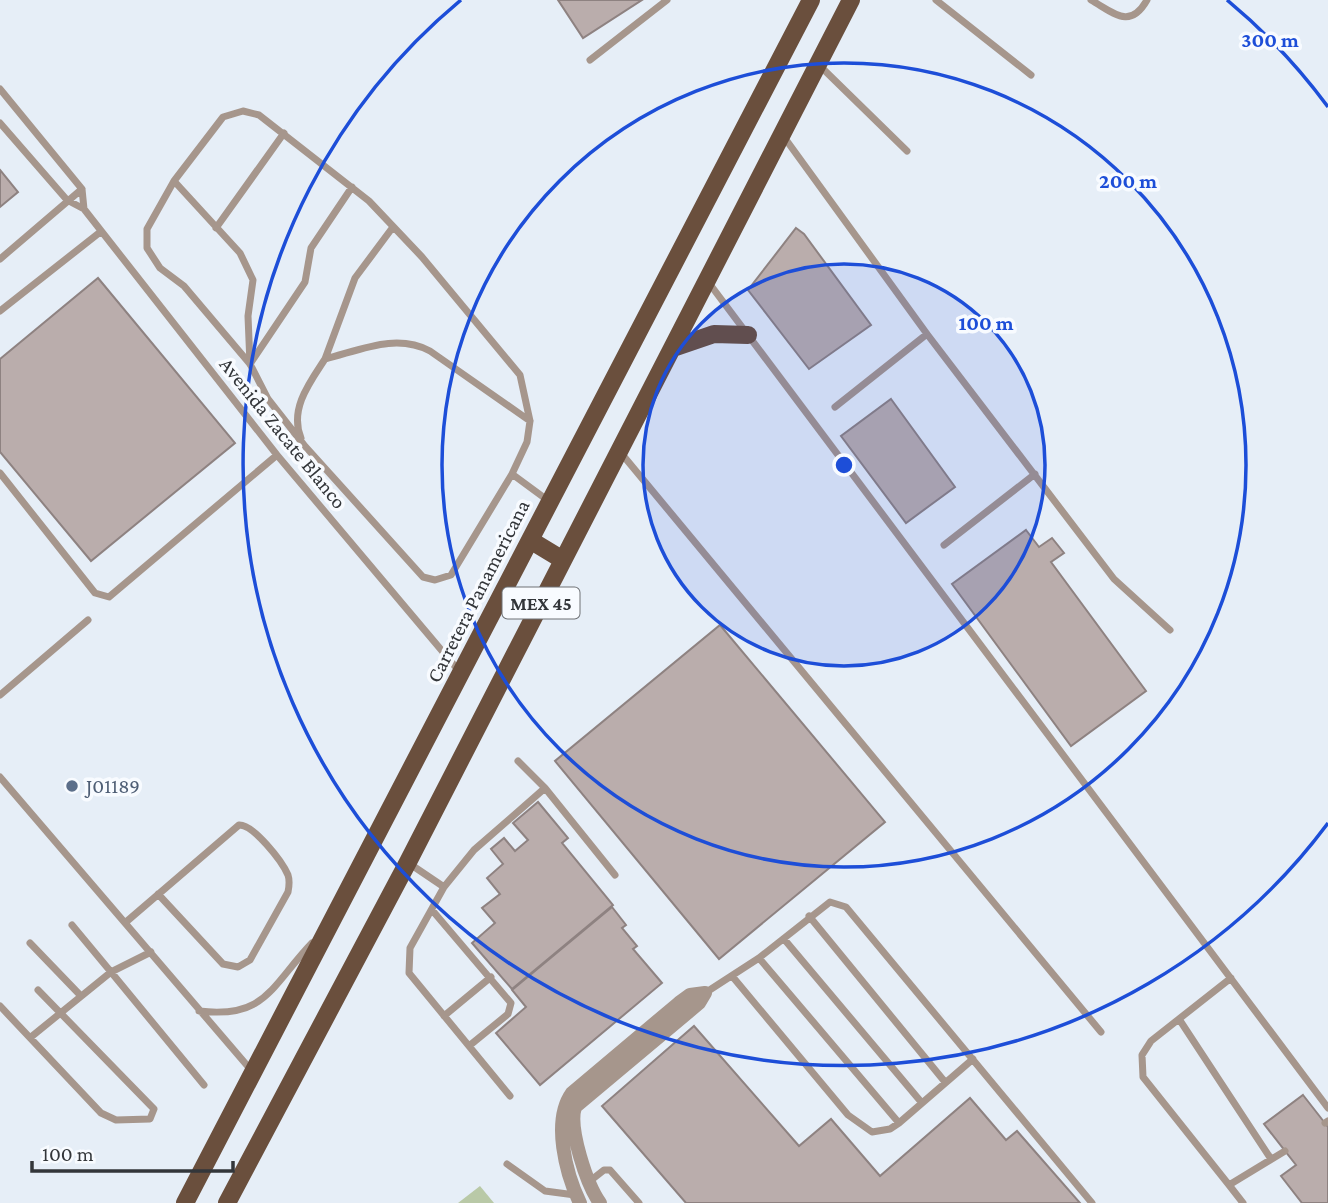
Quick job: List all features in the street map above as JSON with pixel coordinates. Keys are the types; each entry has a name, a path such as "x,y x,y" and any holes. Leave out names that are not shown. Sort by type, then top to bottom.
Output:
{"main road":[{"name":"Carretera Panamericana","path":"185,1203 811,0"},
{"name":"MEX 45","path":"227,1203 408,862 850,0"},
{"path":"673,348 714,334 748,335"},
{"path":"530,540 563,560"}],"street":[{"path":"588,1200 589,1182 573,1121 575,1107 699,1003 705,993"},
{"path":"588,1200 562,1122 566,1102 679,1003 691,995 705,993"}],"lane":[{"path":"590,60 667,0"},
{"path":"936,0 1031,75"},
{"path":"1091,0 1117,15 1130,17 1142,9 1147,0"},
{"path":"817,64 907,152"},
{"path":"0,89 82,188 0,259"},
{"path":"233,111 259,115 284,133 352,187 393,227 520,375 530,421 527,442 512,474 451,575 435,580 423,577 304,445 268,399 250,365 184,285 160,268 147,248 146,229 174,181 223,117 233,111"},
{"path":"0,123 67,200 84,209"},
{"path":"216,228 284,133"},
{"path":"781,134 927,334 1114,579 1170,629"},
{"path":"174,181 240,254 253,280 248,316 250,365"},
{"path":"250,365 305,282 311,248 352,187"},
{"name":"Avenida Zacate Blanco","path":"82,188 84,209 99,233 277,455 461,673"},
{"path":"304,445 299,432 298,414 303,394 325,359 355,278 393,227"},
{"path":"0,311 99,233"},
{"path":"706,279 1328,1108"},
{"path":"835,407 927,334"},
{"path":"325,359 391,342 416,344 530,421"},
{"path":"619,451 1101,1032"},
{"path":"0,473 94,593 109,597 277,455"},
{"path":"512,474 550,502"},
{"path":"944,545 1035,474"},
{"path":"0,695 88,620"},
{"path":"518,761 545,788 615,875"},
{"path":"0,777 254,1073"},
{"path":"510,1096 409,973 407,965 410,948 444,887 474,850 545,788"},
{"path":"126,922 239,825 250,826 288,875 289,884 250,960 238,967 223,964 159,894"},
{"path":"408,862 444,887"},
{"path":"705,993 759,958 830,902 846,907 1092,1203"},
{"path":"432,910 509,997 510,1009 469,1046"},
{"path":"809,916 945,1083"},
{"path":"72,925 204,1085"},
{"path":"200,1011 225,1014 253,1007 330,925"},
{"path":"783,939 922,1103"},
{"path":"30,943 81,996"},
{"path":"31,1037 111,972 151,951"},
{"path":"759,958 899,1123"},
{"path":"732,976 848,1115 863,1128 883,1132 899,1123 973,1059"},
{"path":"444,1016 491,977"},
{"path":"1231,978 1151,1041 1142,1055 1143,1077 1243,1203"},
{"path":"0,1006 101,1113 116,1120 150,1119 154,1109 38,990"},
{"path":"1179,1020 1271,1159"},
{"path":"1229,1185 1285,1151"},
{"path":"507,1164 545,1191 588,1200"},
{"path":"589,1182 604,1170 610,1170 639,1203"}],"green space":[{"path":"480,1186 494,1203 458,1203"}],"building":[{"path":"558,0 642,0 583,38"},
{"path":"0,170 18,192 0,207"},
{"path":"796,228 804,234 871,325 809,369 748,290"},
{"path":"98,278 235,443 91,561 0,452 0,359"},
{"path":"891,399 955,487 906,523 841,436"},
{"path":"1026,530 1039,547 1052,538 1064,553 1051,562 1146,691 1071,746 952,584"},
{"path":"720,625 885,822 719,959 555,761"},
{"path":"538,802 568,838 562,843 613,905 512,989 472,943 495,923 482,908 500,894 487,878 503,864 491,849 504,838 515,851 528,840 513,823"},
{"path":"612,907 626,925 622,928 637,946 633,949 662,983 540,1085 496,1033 526,1007 512,990"},
{"path":"694,1026 799,1146 831,1119 880,1176 970,1098 1006,1140 1017,1131 1080,1203 686,1203 602,1106"},
{"path":"1303,1095 1328,1127 1328,1203 1302,1203 1281,1176 1296,1165 1264,1124"}],"place":[{"name":"J01189","path":"72,786"}]}
